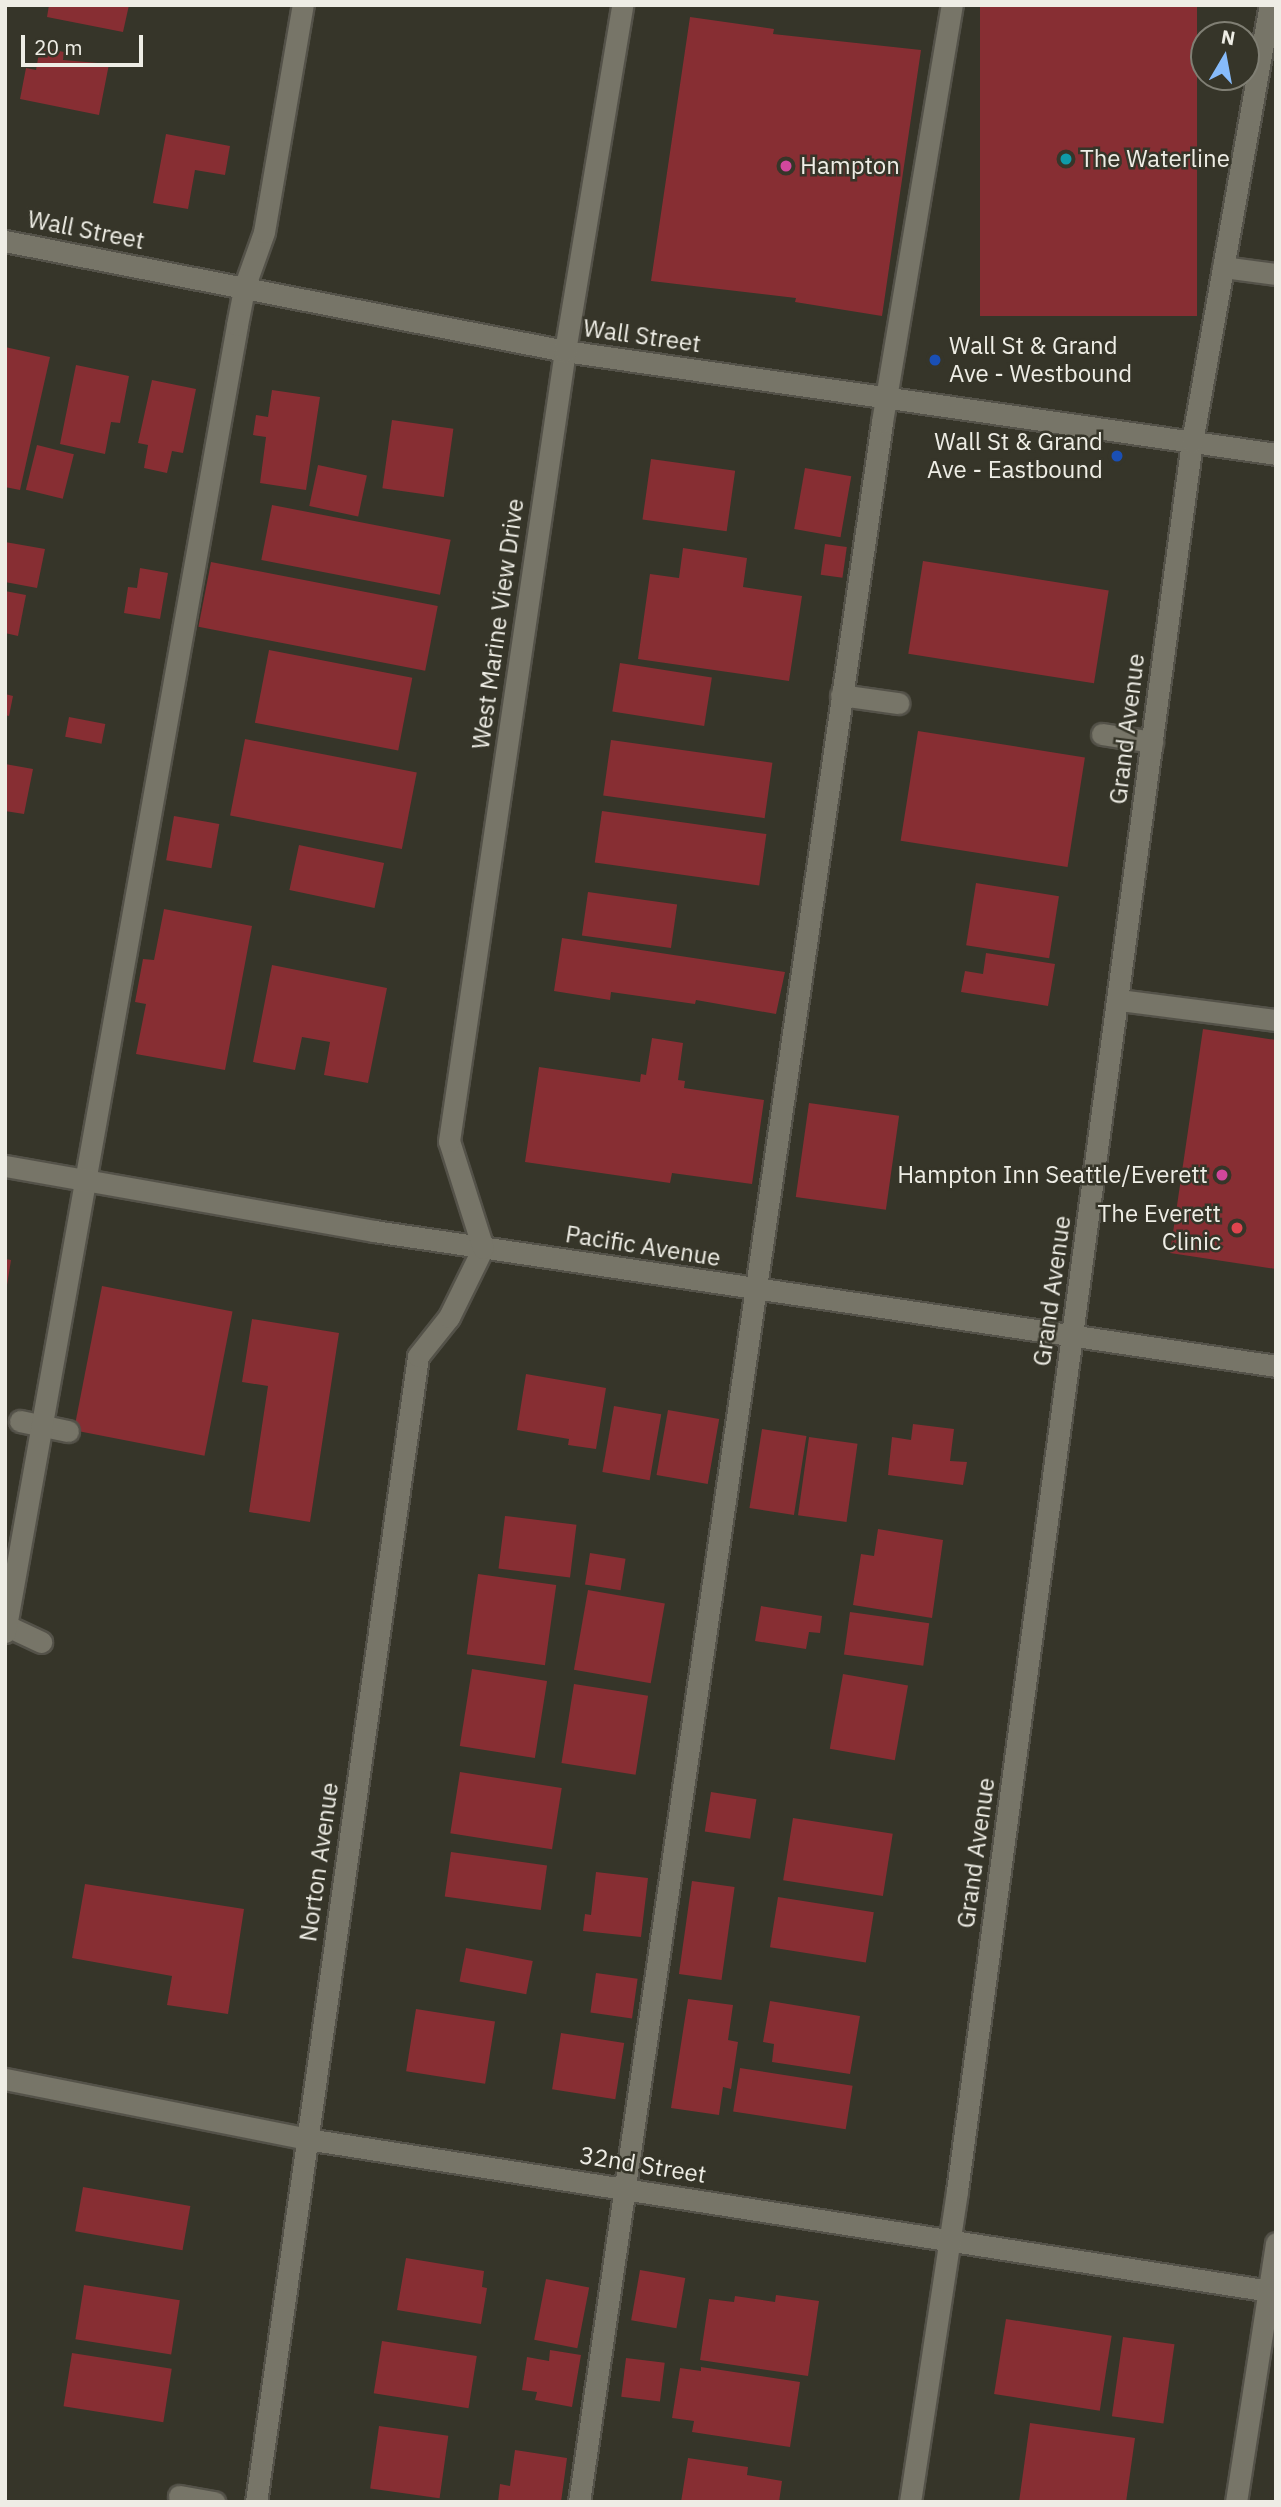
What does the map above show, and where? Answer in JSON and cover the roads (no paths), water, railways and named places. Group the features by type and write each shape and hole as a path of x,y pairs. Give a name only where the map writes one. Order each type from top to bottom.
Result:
{"street":[{"path":"41,1642 6,1627 88,1181 244,288 264,232 303,5"},
{"name":"West Marine View Drive","path":"483,1248 449,1141 565,351 622,5"},
{"path":"579,2502 621,2189 841,695 886,398 952,5"},
{"name":"Grand Avenue","path":"910,2502 950,2240 1192,442 1270,5"},
{"name":"Wall Street","path":"5,241 565,351 1276,454"},
{"path":"1223,267 1276,274"},
{"path":"841,695 898,703"},
{"path":"1102,734 1152,742"},
{"path":"1119,1000 1276,1020"},
{"name":"Pacific Avenue","path":"5,1166 483,1248 1276,1366"},
{"name":"Norton Avenue","path":"256,2502 418,1356 449,1317 483,1248"},
{"path":"20,1421 68,1431"},
{"name":"32nd Street","path":"5,2079 306,2139 1272,2291"},
{"path":"1236,2502 1272,2291 1276,2243"},
{"path":"179,2496 214,2502"}],"place":[{"name":"The Waterline","path":"1066,159"},
{"name":"Hampton","path":"786,166"},
{"name":"Wall St & Grand Ave - Westbound","path":"935,360"},
{"name":"Wall St & Grand Ave - Eastbound","path":"1117,456"},
{"name":"Hampton Inn Seattle/Everett","path":"1222,1175"},
{"name":"The Everett Clinic","path":"1237,1228"}]}
